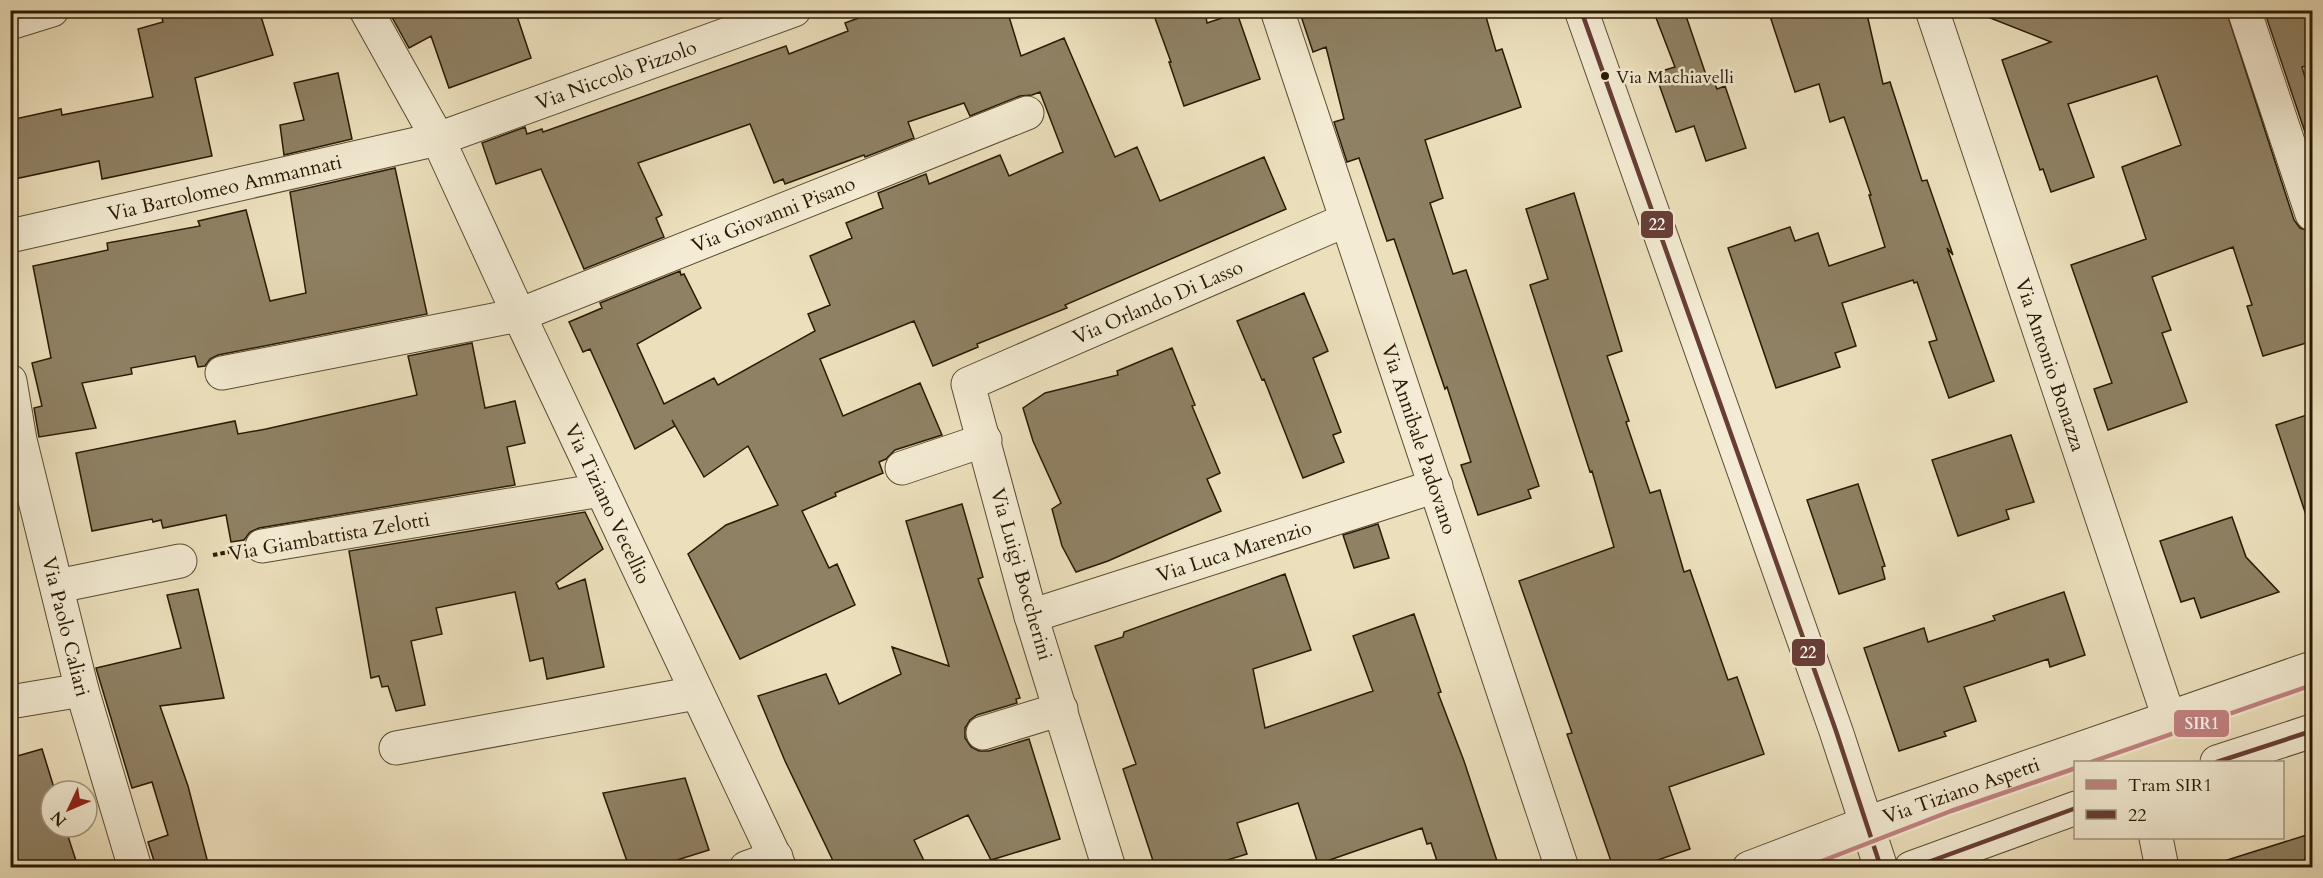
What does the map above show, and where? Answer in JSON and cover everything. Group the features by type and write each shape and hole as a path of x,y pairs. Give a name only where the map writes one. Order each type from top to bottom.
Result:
{"street":[{"path":"10,23 52,10"},
{"name":"Via Tiziano Vecellio","path":"366,10 438,139 696,693 767,864"},
{"name":"Via Niccolò Pizzolo","path":"438,139 794,10"},
{"name":"Via Annibale Padovano","path":"1277,10 1562,867"},
{"path":"1581,10 1816,675 1874,847"},
{"name":"Via Antonio Bonazza","path":"1932,10 2169,718"},
{"path":"2244,10 2313,214"},
{"name":"Via Giovanni Pisano","path":"519,315 1028,113"},
{"name":"Via Bartolomeo Ammannati","path":"10,236 438,139"},
{"name":"Via Orlando Di Lasso","path":"968,384 1346,220"},
{"path":"222,373 519,315"},
{"name":"Via Paolo Caliari","path":"10,381 15,441 58,586 82,690 135,867"},
{"name":"Via Luigi Boccherini","path":"968,384 1031,616 1109,867"},
{"path":"902,468 985,440"},
{"name":"Via Luca Marenzio","path":"1031,616 1436,486"},
{"name":"Via Giambattista Zelotti","path":"262,546 601,490"},
{"path":"58,586 180,561"},
{"name":"Via Tiziano Aspetti","path":"1749,867 1874,847 2169,718 2313,668"},
{"path":"10,702 82,690"},
{"path":"396,748 696,693"},
{"path":"983,733 1061,709"},
{"path":"2220,761 2313,731"},
{"path":"1911,867 2074,809"},
{"path":"2156,839 2162,867"}],"path":[{"name":"Via Giambattista Zelotti","path":"180,561 262,546"}],"building":[{"path":"160,10 259,10 273,55 195,78 212,156 102,179 99,161 10,180 10,120 61,109 62,115 153,97 138,29 163,22"},
{"path":"388,10 515,10 531,58 449,88 431,36 409,48"},
{"path":"880,10 1007,10 1021,56 1064,38 1115,157 1137,147 1160,201 1264,157 1286,209 1065,305 1067,308 977,344 978,347 933,366 914,321 820,359 843,416 920,383 942,435 895,450 879,462 883,473 835,493 836,496 802,511 829,568 837,564 855,605 740,659 688,554 726,525 778,505 748,446 704,477 672,420 675,426 635,449 590,349 583,352 569,322 602,308 600,303 680,271 681,275 684,274 701,308 637,344 664,404 714,378 718,385 815,331 808,314 830,305 810,256 852,238 846,223 883,208 878,193 926,174 929,184 1000,155 1009,176 1063,152 1040,92 1020,96 970,116 964,103 908,122 914,138 785,184 783,179 774,183 750,124 638,163 662,215 656,218 664,237 584,269 541,169 496,184 482,143 525,127 527,134 542,129 543,132 786,46 789,54 848,31 845,23"},
{"path":"1152,10 1205,10 1207,23 1237,13 1260,79 1184,106"},
{"path":"1299,10 1484,10 1496,51 1502,49 1521,107 1425,140 1443,198 1430,203 1453,274 1466,270 1539,486 1528,490 1531,498 1478,515 1461,465 1471,462 1447,387 1445,389 1394,239 1387,241 1359,158 1347,162 1334,122 1344,119 1326,47 1313,52"},
{"path":"1653,10 1684,10 1708,81 1713,79 1717,89 1725,86 1746,148 1706,161 1694,126 1676,132 1655,73 1675,67"},
{"path":"1768,10 1866,10 1883,84 1890,82 1922,181 1927,180 1953,255 1947,248 1994,381 1949,398 1929,342 1937,340 1917,282 1914,283 1913,280 1842,303 1856,346 1835,353 1840,367 1776,388 1728,248 1790,227 1795,241 1818,233 1829,266 1885,247 1869,195 1871,195 1844,117 1830,122 1819,84 1795,92"},
{"path":"1975,10 2226,10 2294,220 2300,228 2313,232 2313,341 2263,356 2247,306 2252,305 2233,247 2152,277 2171,330 2162,333 2187,402 2108,430 2094,389 2112,383 2071,265 2146,239 2122,167 2181,145 2157,76 2068,104 2094,177 2051,192 2043,169 2040,170 2002,60 2051,42 1975,12"},
{"path":"2264,10 2313,10 2313,64 2302,67 2313,105 2313,156"},
{"path":"338,73 352,139 284,155 280,125 304,120 294,83"},
{"path":"395,168 427,314 218,355 210,359 205,366 198,367 195,356 131,368 132,374 82,383 96,428 39,437 34,408 42,406 32,363 51,358 33,266 108,250 107,243 200,226 198,221 246,210 270,301 306,293 290,192"},
{"path":"1574,193 1622,351 1607,356 1650,493 1660,490 1684,572 1690,570 1728,680 1737,677 1764,754 1669,787 1690,849 1637,867 1613,867 1567,734 1572,733 1519,581 1614,547 1592,471 1590,472 1530,285 1548,279 1526,209"},
{"path":"1304,293 1328,351 1313,358 1341,432 1333,435 1344,462 1303,478 1264,379 1262,380 1237,321"},
{"path":"472,343 485,408 515,401 525,443 507,447 515,485 259,528 250,532 244,540 231,542 226,515 163,528 161,520 153,522 152,519 92,531 76,453 235,421 238,434 417,395 408,356"},
{"path":"1172,348 1195,405 1192,406 1220,473 1207,479 1221,511 1108,561 1076,572 1062,546 1052,509 1061,503 1033,441 1023,408 1045,393 1118,375 1117,371"},
{"path":"2313,413 2313,518 2307,518 2276,425"},
{"path":"2011,435 2034,502 2006,510 2009,519 1958,536 1932,460"},
{"path":"1858,484 1885,566 1882,567 1885,579 1839,594 1807,500"},
{"path":"962,504 983,577 978,579 1020,698 1016,699 1017,703 977,715 970,720 965,728 965,738 971,747 979,751 989,751 1029,739 1060,839 991,860 968,815 914,840 927,867 836,867 785,761 758,696 826,674 839,704 901,674 892,647 949,666 906,521"},
{"path":"585,512 603,549 556,583 559,589 585,579 604,667 547,679 543,658 530,661 515,592 436,608 442,634 411,641 425,705 396,711 388,686 382,687 379,676 371,678 349,551"},
{"path":"2232,517 2246,557 2279,592 2201,618 2194,598 2181,602 2160,541"},
{"path":"1378,524 1389,558 1354,568 1343,535"},
{"path":"1285,574 1311,650 1253,669 1265,728 1373,691 1353,636 1414,614 1441,692 1438,693 1464,761 1499,867 1439,867 1431,843 1427,844 1422,828 1318,864 1298,803 1237,823 1247,854 1205,867 1155,867 1123,769 1136,764 1095,646 1123,637 1124,632"},
{"path":"198,589 224,698 160,706 188,786 209,867 156,867 148,842 168,835 152,782 132,788 96,668 181,648 167,595"},
{"path":"2064,592 2085,655 2050,667 2048,659 1964,687 1976,721 1944,732 1946,736 1899,751 1864,648 1924,628 1928,642 1995,620 1993,616"},
{"path":"42,749 51,779 39,779 39,839 69,839 78,867 17,867 10,845 10,758"},
{"path":"685,778 709,850 655,867 629,867 603,793"},
{"path":"2313,833 2313,867 2225,867 2224,861"}],"tram line":[{"name":"SIR1","path":"2094,761 2312,685"},
{"name":"SIR1","path":"1804,868 1951,811 2074,769"}],"transit line":[{"name":"22","path":"1581,10 1836,731 1881,868"},
{"name":"22","path":"2220,761 2312,731"},
{"name":"22","path":"1912,868 2074,809"}],"place":[{"name":"Via Machiavelli","path":"1605,76"}]}
